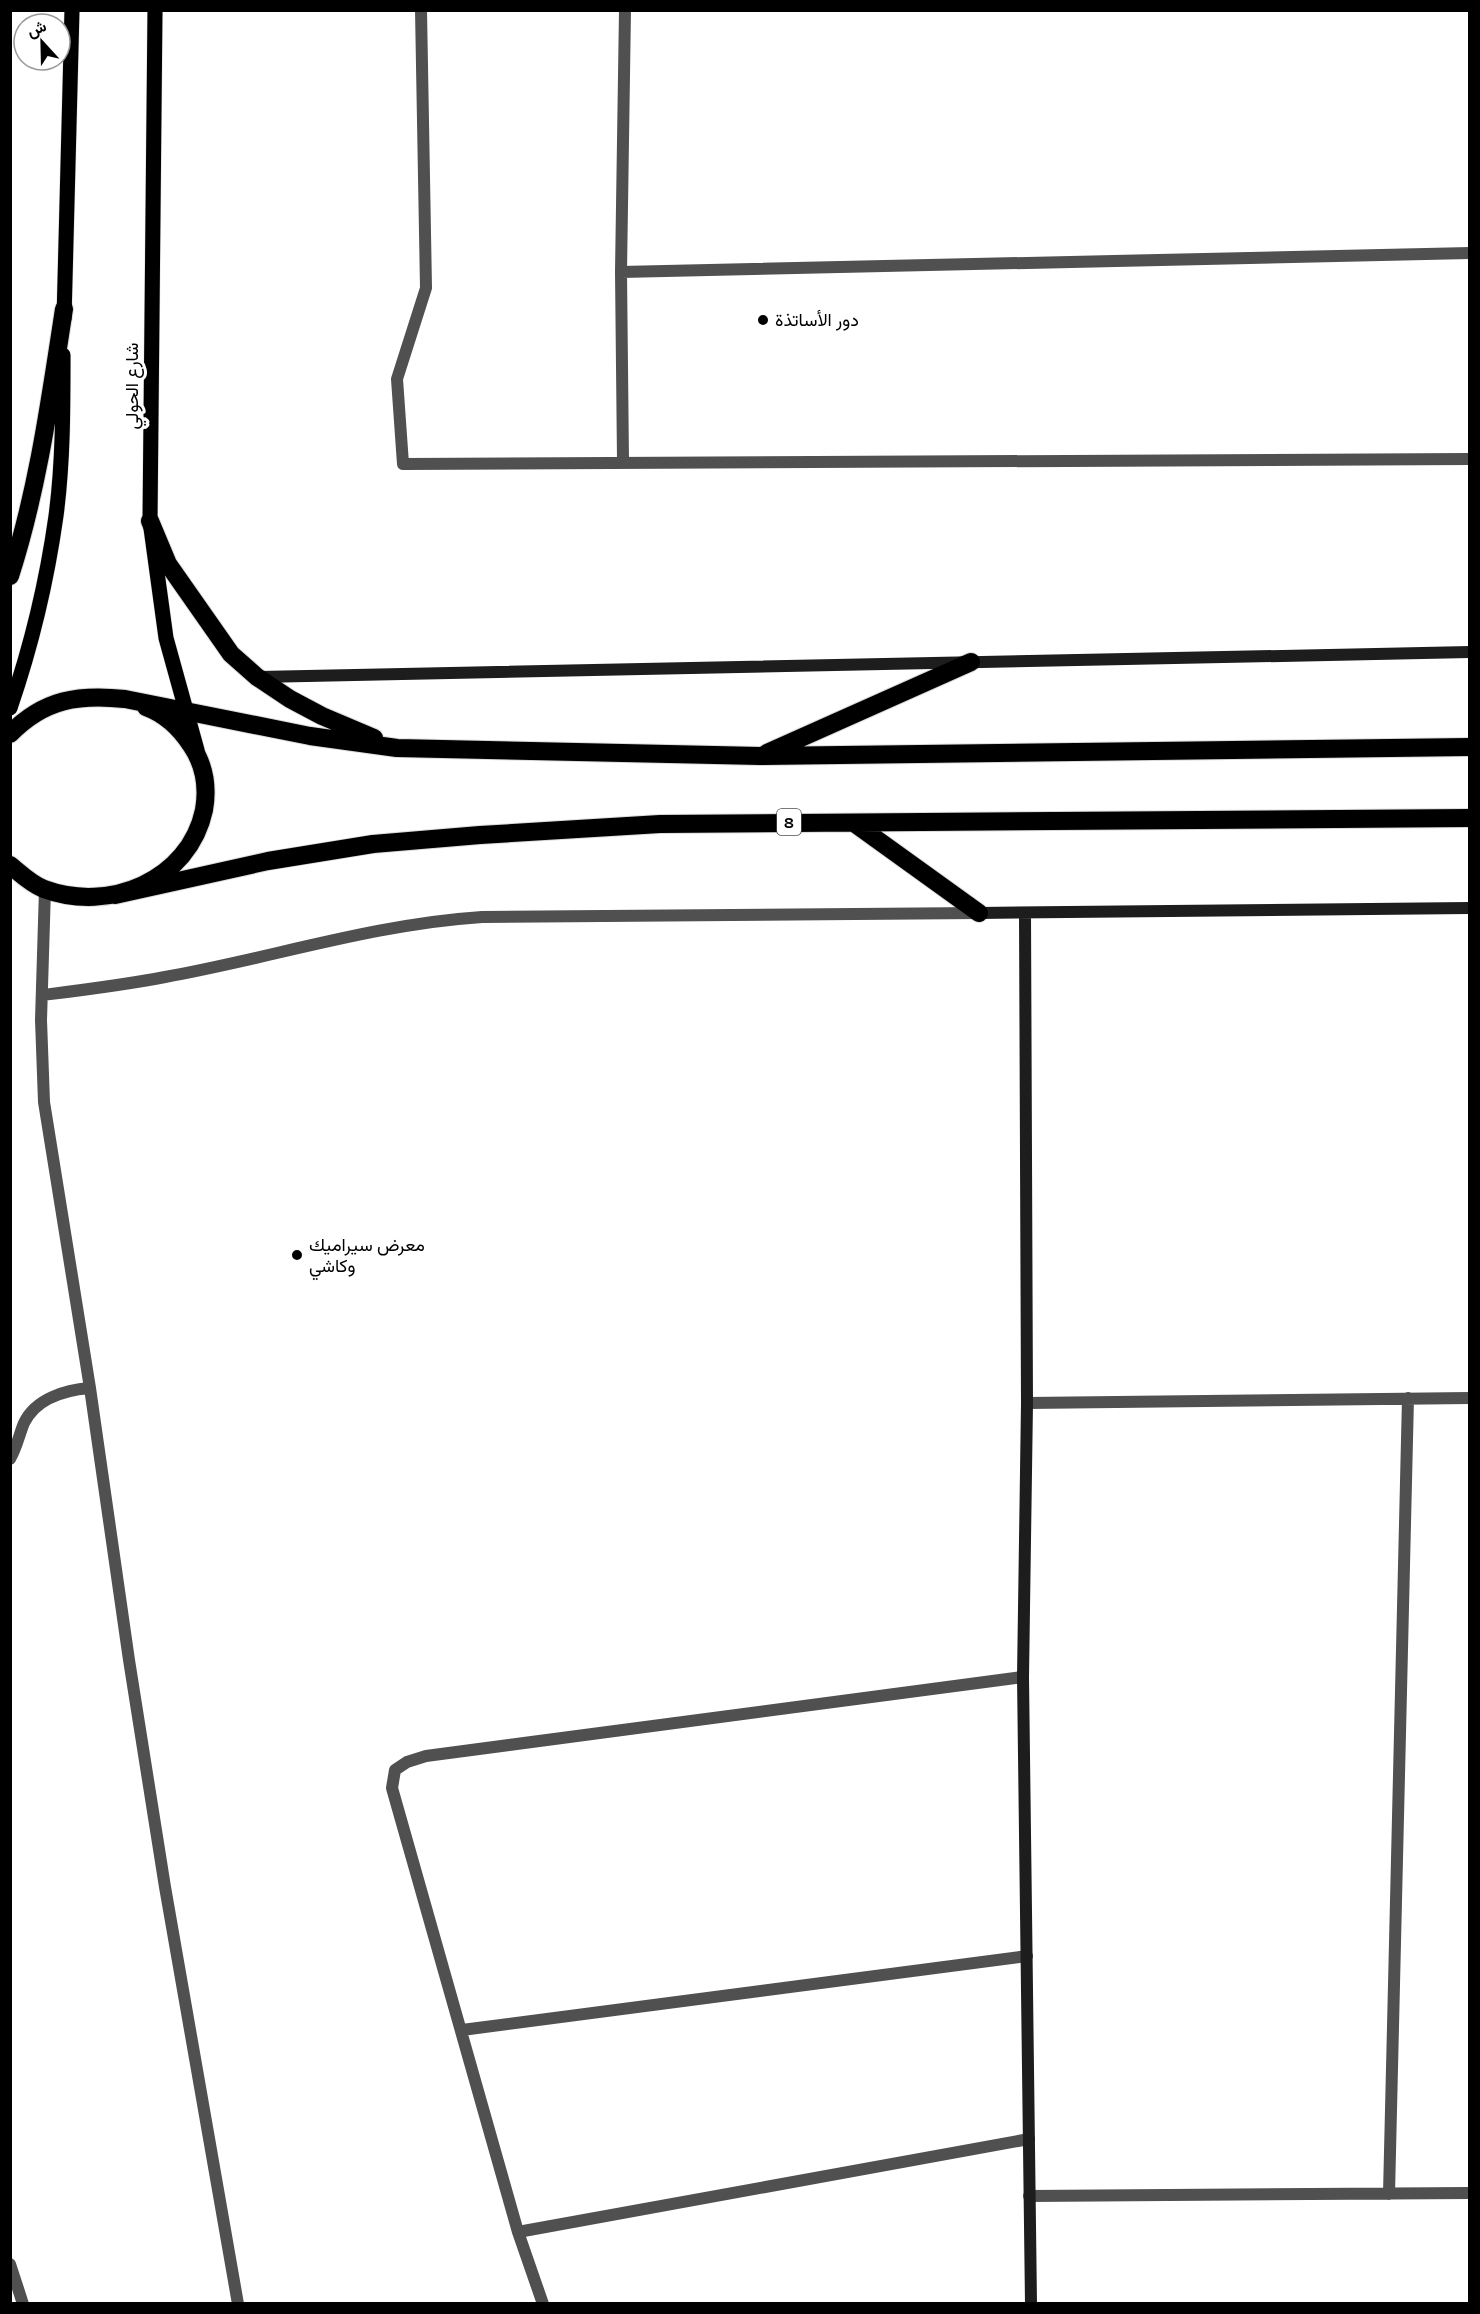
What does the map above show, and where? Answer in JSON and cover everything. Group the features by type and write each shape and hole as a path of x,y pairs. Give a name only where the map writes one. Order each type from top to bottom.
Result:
{"highway":[{"path":"10,576 24,531 41,457 64,309"},
{"path":"150,521 168,564 231,654 257,677 322,716 398,748"},
{"path":"760,756 971,662"},
{"path":"10,715 65,700 94,696 125,699 310,736 398,748 760,756 1470,747"},
{"path":"10,878 85,897 115,895 143,886 168,871 188,851 200,826 206,799 204,775 199,756 180,729 153,710 125,699"},
{"path":"10,734 37,712 65,700"},
{"name":"8","path":"115,895 268,861 374,844 660,824 760,821 854,823 1470,818"},
{"path":"854,823 979,913"},
{"path":"10,865 38,886"}],"main road":[{"path":"10,708 26,662 56,516 61,455 72,10"},
{"name":"شارع الحولي","path":"155,10 150,521 166,638 199,756"},
{"path":"257,677 1470,652"},
{"path":"979,913 1470,908"},
{"path":"1025,913 1027,1403 1023,1677 1031,2304"}],"street":[{"path":"421,10 426,288 397,379 403,464 623,461 1470,459"},
{"path":"623,461 621,272 625,10"},
{"path":"621,272 1470,253"},
{"path":"38,886 43,995 41,1020 44,1102 90,1388 129,1660 165,1887 238,2304"},
{"path":"43,995 166,977 351,936 446,919 979,913"},
{"path":"10,1459 18,1445 25,1421 37,1407 53,1396 71,1390 90,1388"},
{"path":"1389,2194 1408,1398"},
{"path":"1027,1403 1470,1398"},
{"path":"543,2304 518,2232 392,1788 395,1770 407,1762 438,1754 1023,1677"},
{"path":"462,2030 1027,1956"},
{"path":"518,2232 1029,2139"},
{"path":"1029,2196 1470,2193"},
{"path":"10,2264 23,2304"}],"place":[{"name":"دور الأساتذة","path":"763,320"},
{"name":"معرض سيراميك وكاشي","path":"297,1255"}]}
